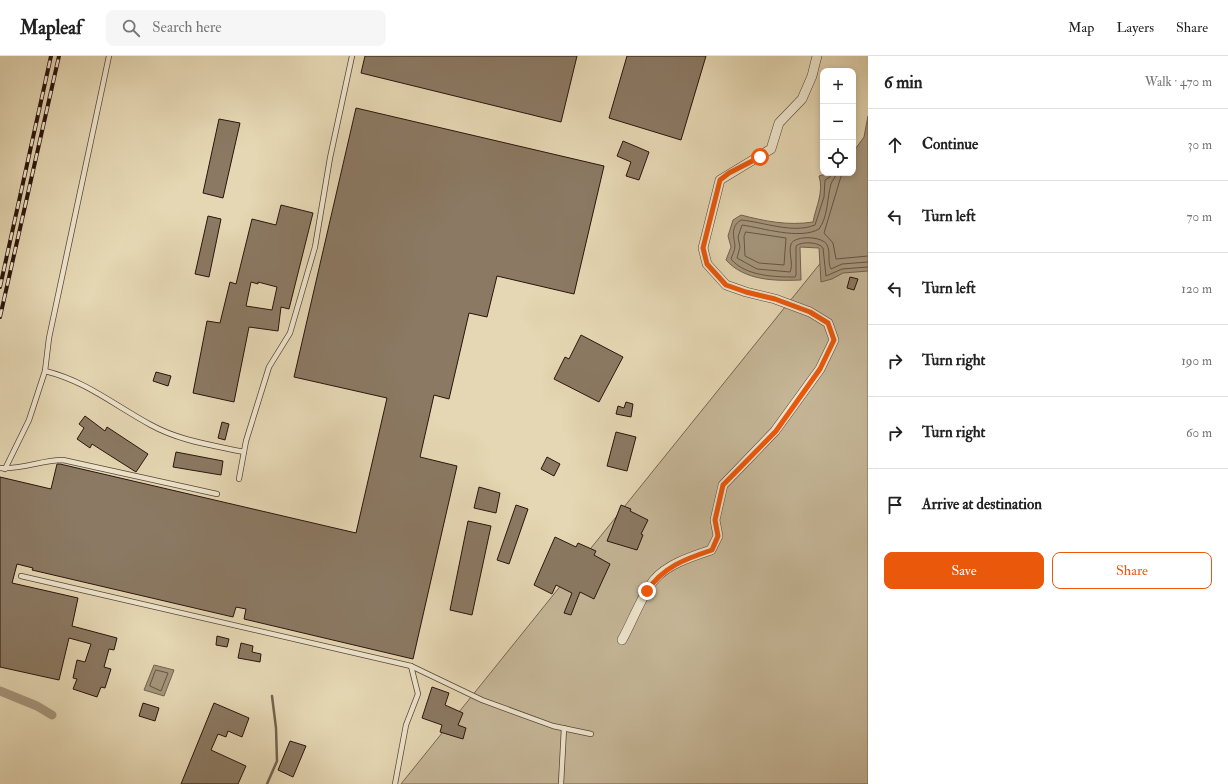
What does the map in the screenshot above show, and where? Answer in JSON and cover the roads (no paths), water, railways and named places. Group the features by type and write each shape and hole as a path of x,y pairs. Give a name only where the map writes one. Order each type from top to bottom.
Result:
{"street":[{"path":"622,640 655,578 668,568 692,556 712,550 718,536 715,520 723,485 776,431 820,369 834,340 828,323 810,312 775,299 746,292 726,285 707,264 703,248 720,180 771,149 779,123 802,98 812,76 817,56"}],"lane":[{"path":"109,56 49,338 45,371 29,420 3,469 20,469 56,460 63,460 217,494"},
{"path":"239,479 244,452 269,367 290,332 314,247 330,158 352,56"},
{"path":"45,371 60,375 93,389 151,425 170,434 196,443 244,452"},
{"path":"21,576 412,666 482,700 564,728 592,734"},
{"path":"395,784 406,725 418,694 412,666"},
{"path":"561,784 564,728"}],"water":[{"path":"868,116 868,271 843,273 832,279 821,282 819,248 800,247 801,280 771,280 751,276 734,267 726,260 731,247 728,236 733,220 741,215 776,222 813,222 821,188 819,176 856,176 856,148 864,137"},
{"path":"154,665 174,670 164,696 144,690"}],"waterway":[{"path":"0,691 37,706 52,715"},
{"path":"267,784 277,761 276,728 272,696"}],"railway":[{"path":"0,287 51,56"},
{"path":"0,317 59,56"}]}
